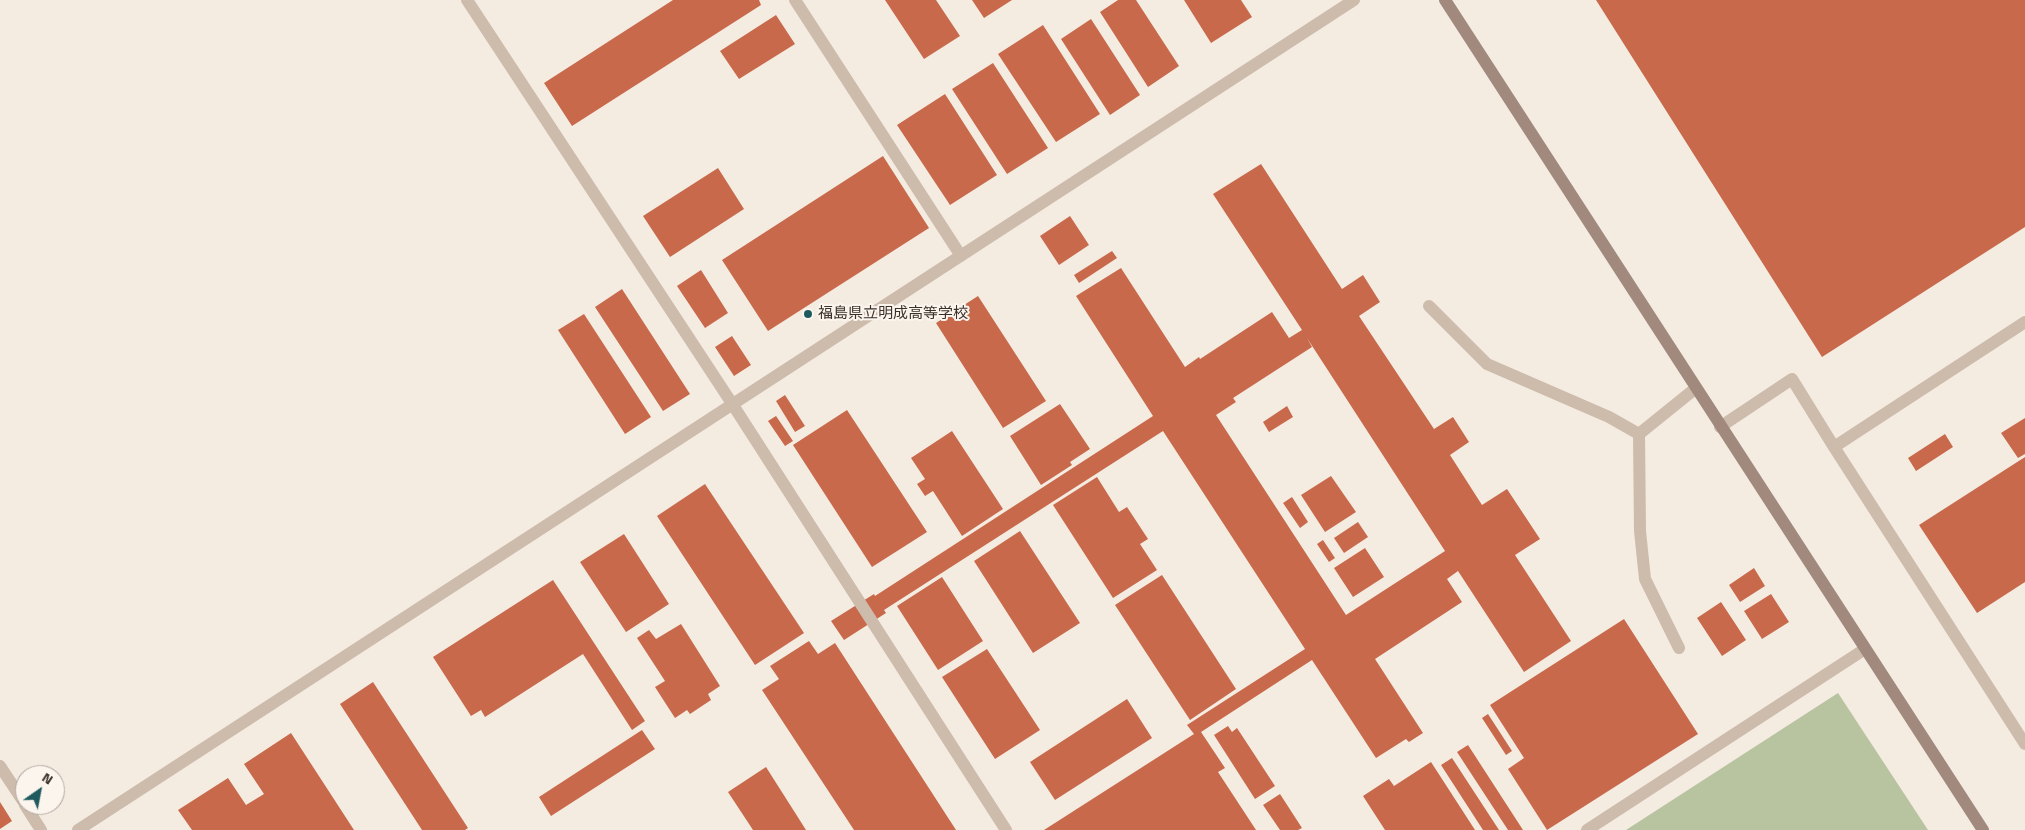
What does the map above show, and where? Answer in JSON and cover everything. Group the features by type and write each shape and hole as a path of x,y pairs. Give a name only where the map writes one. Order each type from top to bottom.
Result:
{"street":[{"path":"467,0 733,405 1006,830"},
{"path":"795,0 961,256"},
{"path":"78,830 1354,0"},
{"path":"1445,0 1983,830"},
{"path":"1428,306 1487,364 1609,417 1638,434"},
{"path":"1834,447 2025,322"},
{"path":"1720,427 1792,379 2025,744"},
{"path":"1638,434 1696,388"},
{"path":"1638,434 1640,531 1644,579 1679,648"},
{"path":"1587,830 1866,649"},
{"path":"0,766 15,789"},
{"path":"32,815 42,830"}],"green space":[{"path":"1838,693 1928,830 1626,830"}],"building":[{"path":"673,0 759,0 761,5 572,126 544,83"},
{"path":"885,0 936,0 960,36 924,59"},
{"path":"972,0 1012,0 984,18"},
{"path":"1118,0 1136,0 1179,66 1148,87 1100,12"},
{"path":"1184,0 1241,0 1252,17 1211,43"},
{"path":"1596,0 2025,0 2025,227 1822,357"},
{"path":"776,15 795,44 739,79 720,51"},
{"path":"1091,19 1140,95 1110,115 1061,39"},
{"path":"1043,25 1100,114 1056,142 998,54"},
{"path":"993,63 1048,148 1007,174 952,89"},
{"path":"945,94 997,175 950,205 897,125"},
{"path":"883,156 929,228 768,331 722,260"},
{"path":"1261,164 1342,289 1363,275 1380,302 1359,316 1434,429 1453,417 1469,442 1450,455 1482,505 1507,489 1540,539 1515,555 1571,641 1524,672 1458,571 1447,579 1462,602 1375,659 1423,733 1409,742 1406,739 1376,758 1312,660 1201,732 1225,768 1218,772 1256,830 1044,830 1194,734 1187,725 1305,649 1163,431 884,610 886,613 844,640 831,621 874,594 875,596 1153,416 1076,296 1121,268 1185,367 1272,312 1289,338 1302,330 1213,194","holes":["1307,338 1445,551 1346,615 1216,415 1236,402 1233,398 1312,347"]},
{"path":"718,168 744,209 670,257 643,216"},
{"path":"1070,216 1089,245 1059,265 1040,236"},
{"path":"1112,251 1117,258 1079,283 1074,275"},
{"path":"701,270 728,313 705,328 677,286"},
{"path":"622,289 690,394 663,411 595,307"},
{"path":"978,296 1046,401 1003,428 936,323"},
{"path":"584,314 651,417 625,434 558,330"},
{"path":"732,336 751,365 734,376 715,347"},
{"path":"785,395 805,426 795,432 776,401"},
{"path":"1060,404 1090,449 1070,462 1072,465 1041,485 1010,436"},
{"path":"1287,406 1293,417 1269,432 1263,422"},
{"path":"847,410 927,532 872,567 793,445"},
{"path":"776,416 793,441 785,446 768,421"},
{"path":"2025,418 2025,454 2018,458 2001,433"},
{"path":"952,431 1003,509 962,536 933,491 925,496 917,484 925,479 911,458"},
{"path":"1945,434 1953,447 1916,471 1908,458"},
{"path":"2025,457 2025,582 1977,613 1919,525"},
{"path":"1331,476 1356,512 1325,532 1301,495"},
{"path":"1097,477 1119,512 1127,507 1148,539 1140,544 1157,570 1113,598 1053,505"},
{"path":"705,484 804,633 755,665 657,516"},
{"path":"1292,497 1308,522 1300,528 1283,503"},
{"path":"1358,522 1368,537 1344,553 1334,538"},
{"path":"1020,531 1080,623 1033,653 974,561"},
{"path":"624,534 669,604 626,632 580,562"},
{"path":"1323,540 1335,558 1329,562 1317,544"},
{"path":"1365,548 1384,577 1353,597 1334,568"},
{"path":"1754,568 1765,586 1740,602 1729,585"},
{"path":"1162,575 1236,689 1190,720 1115,605"},
{"path":"942,577 983,641 938,670 897,606"},
{"path":"553,580 645,721 632,730 583,654 485,717 481,710 471,716 433,657"},
{"path":"1771,594 1789,622 1762,639 1744,611"},
{"path":"1721,602 1746,640 1722,656 1697,618"},
{"path":"1624,619 1698,734 1547,830 1508,769 1524,758 1490,705"},
{"path":"681,624 720,686 708,694 711,700 690,714 687,710 675,718 655,687 665,681 637,638 649,630 656,639"},
{"path":"809,641 818,654 835,643 956,830 854,830 762,690 779,679 770,666"},
{"path":"987,649 1040,730 995,759 942,677"},
{"path":"373,682 468,828 465,830 422,830 340,704"},
{"path":"1127,699 1152,738 1055,800 1030,762"},
{"path":"1488,714 1512,751 1506,755 1482,718"},
{"path":"1228,726 1232,732 1237,728 1275,786 1255,799 1214,735"},
{"path":"642,730 655,749 551,816 539,797"},
{"path":"291,733 354,830 192,830 178,810 228,778 246,805 264,794 244,764"},
{"path":"1468,745 1523,830 1508,830 1457,752"},
{"path":"1452,758 1499,830 1483,830 1441,765"},
{"path":"1431,762 1475,830 1385,830 1363,796 1389,779 1394,786"},
{"path":"766,767 806,830 753,830 728,792"},
{"path":"1280,794 1302,828 1298,830 1280,830 1263,805"},
{"path":"0,802 12,821 0,829"}],"place":[{"name":"福島県立明成高等学校","path":"808,314"}]}
